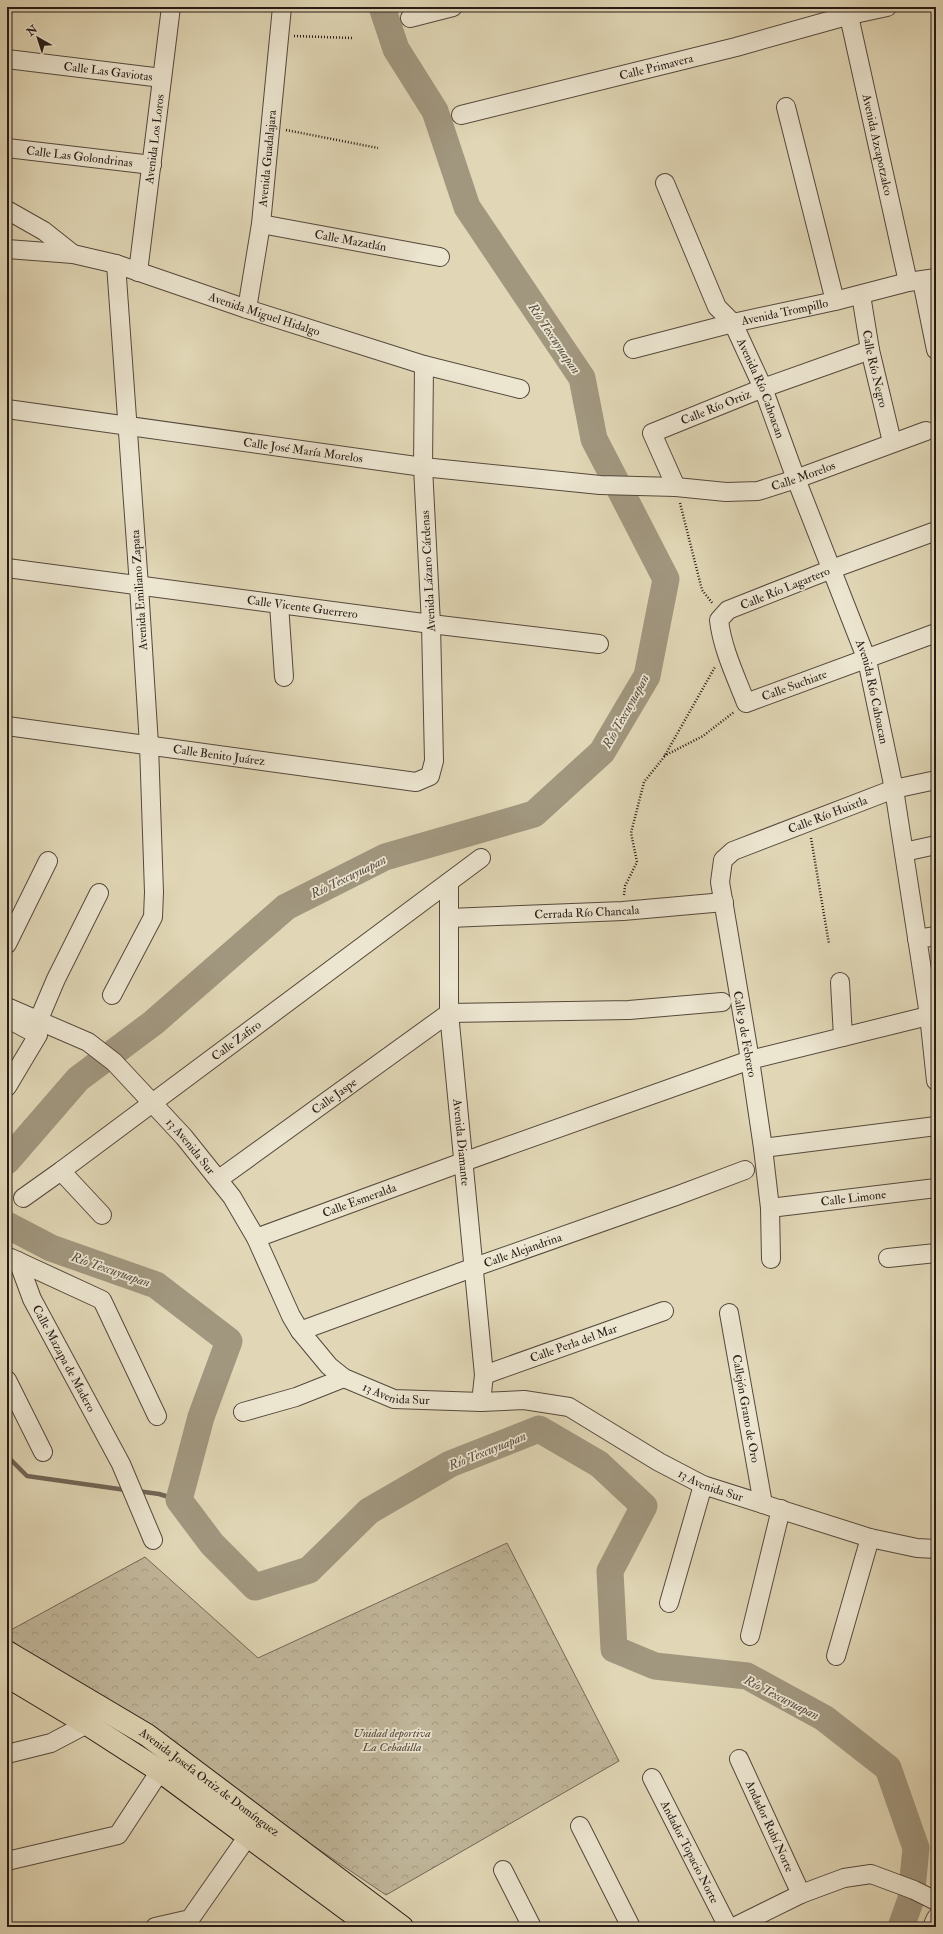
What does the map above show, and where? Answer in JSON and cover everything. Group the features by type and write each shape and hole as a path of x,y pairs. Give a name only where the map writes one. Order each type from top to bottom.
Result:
{"main road":[{"name":"Avenida Josefa Ortiz de Domínguez","path":"7,1652 147,1735 402,1927"},
{"name":"Avenida Josefa Ortiz de Domínguez","path":"7,1676 87,1724 160,1771 371,1927"}],"street":[{"name":"Avenida Los Loros","path":"138,272 171,7"},
{"name":"Avenida Guadalajara","path":"247,309 261,224 282,7"},
{"path":"410,18 452,7"},
{"name":"Calle Primavera","path":"461,115 736,47 849,11 887,7"},
{"name":"Avenida Azcapotzalco","path":"849,11 922,280 936,350"},
{"name":"Calle Las Gaviotas","path":"7,59 162,78"},
{"path":"786,107 835,301"},
{"name":"Calle Las Golondrinas","path":"7,148 152,165"},
{"path":"665,183 717,307 733,323"},
{"path":"7,210 44,231 73,254"},
{"name":"Calle Mazatlán","path":"261,224 440,256"},
{"name":"Avenida Miguel Hidalgo","path":"7,249 73,254 116,264 247,309 424,365 520,389"},
{"name":"Avenida Emiliano Zapata","path":"112,995 154,917 149,745 116,264"},
{"name":"Avenida Trompillo","path":"633,349 733,323 922,280"},
{"name":"Calle Río Negro","path":"861,295 870,350 892,442"},
{"name":"Avenida Río Cahoacan","path":"733,323 763,388 796,479 867,660 894,788 917,940 932,1015 936,1081"},
{"name":"Calle Río Ortiz","path":"676,487 652,433 763,388 870,350"},
{"name":"Avenida Lázaro Cárdenas","path":"424,365 423,467 431,624 434,761 430,776"},
{"name":"Calle José María Morelos","path":"7,409 423,467 600,485"},
{"name":"Calle Morelos","path":"600,485 676,487 726,492 758,491 796,479 892,442 926,431"},
{"name":"Calle Río Lagartero","path":"719,620 728,610 832,569 936,531"},
{"name":"Calle Vicente Guerrero","path":"7,568 431,624 599,644"},
{"path":"279,604 284,676"},
{"path":"719,620 726,648 746,703"},
{"name":"Calle Suchiate","path":"746,703 867,660 936,633"},
{"name":"Calle Benito Juárez","path":"7,726 416,782 430,776"},
{"name":"Calle Río Huixtla","path":"723,860 733,851 894,788 936,780"},
{"path":"904,852 936,845"},
{"name":"Calle Zafiro","path":"23,1198 62,1171 152,1102 481,858"},
{"name":"Calle 9 de Febrero","path":"723,860 720,882 750,1060 763,1148 770,1208 771,1259"},
{"path":"7,944 48,861"},
{"name":"Avenida Diamante","path":"449,882 449,1013 472,1268 484,1376 481,1402"},
{"path":"7,1088 38,1027 56,979 99,893"},
{"name":"Cerrada Río Chancala","path":"449,918 623,911 724,902"},
{"path":"917,940 936,936"},
{"path":"840,982 844,1037"},
{"path":"449,1013 629,1010 722,1002"},
{"name":"13 Avenida Sur","path":"7,1007 38,1027 88,1042 114,1062 152,1102 219,1179 232,1197 256,1238 291,1316 300,1331 329,1366 344,1378 394,1398 481,1402 524,1400 569,1407 659,1462 703,1485 870,1538 917,1548 936,1549"},
{"name":"Calle Jaspe","path":"219,1179 449,1013"},
{"name":"Calle Esmeralda","path":"256,1238 463,1162 750,1060 932,1015"},
{"path":"7,1018 38,1027"},
{"path":"763,1148 936,1126"},
{"name":"Calle Alejandrina","path":"300,1331 745,1170"},
{"path":"62,1171 102,1215"},
{"name":"Calle Limone","path":"770,1208 936,1188"},
{"path":"888,1258 936,1253"},
{"path":"12,1259 102,1300 157,1416"},
{"name":"Calle Mazapa de Madero","path":"12,1259 32,1300 121,1464 137,1500 152,1540"},
{"name":"Calle Perla del Mar","path":"484,1376 664,1311"},
{"name":"Callejón Grano de Oro","path":"729,1313 763,1504"},
{"path":"243,1412 296,1397 344,1378"},
{"path":"7,1380 43,1452"},
{"path":"669,1603 703,1485"},
{"path":"750,1636 781,1509"},
{"path":"836,1656 870,1538"},
{"path":"7,1754 50,1743 87,1724"},
{"name":"Andador Rubí Norte","path":"739,1759 801,1894"},
{"path":"7,1861 118,1835 160,1771"},
{"name":"Andador Topacio Norte","path":"652,1778 728,1927"},
{"path":"580,1826 631,1927"},
{"path":"155,1927 190,1919 248,1836"},
{"path":"503,1870 532,1927"},
{"path":"734,1927 801,1894 844,1878 872,1874 914,1890 936,1901"},
{"path":"932,1927 936,1918"}],"path":[{"path":"280,36 352,38"},
{"path":"270,127 378,148"},
{"path":"676,487 702,590 716,608 719,620"},
{"path":"623,911 625,886 637,862 631,833 636,808 644,782 664,757 726,648"},
{"path":"664,757 703,736 746,703"},
{"path":"808,822 829,944"}],"green space":[{"name":"Unidad deportiva La Cebadilla","path":"507,1543 619,1761 386,1895 7,1638 7,1632 145,1557 258,1658"}],"waterway":[{"name":"Río Texcuyuapan","path":"7,1161 78,1079 153,1023 286,907 385,857 534,814 602,752 647,676 666,579 594,439 582,378 467,207 435,111 396,49 382,7"},
{"name":"Río Texcuyuapan","path":"7,1225 51,1248 156,1285 229,1341 201,1417 179,1500 212,1544 255,1587 309,1570 369,1511 450,1464 539,1429 599,1464 644,1506 610,1571 614,1649 655,1666 747,1676 824,1718 888,1768 916,1848 911,1899 901,1927"},
{"path":"7,1456 27,1476 126,1490"},
{"path":"137,1491 159,1494 179,1500"}]}
